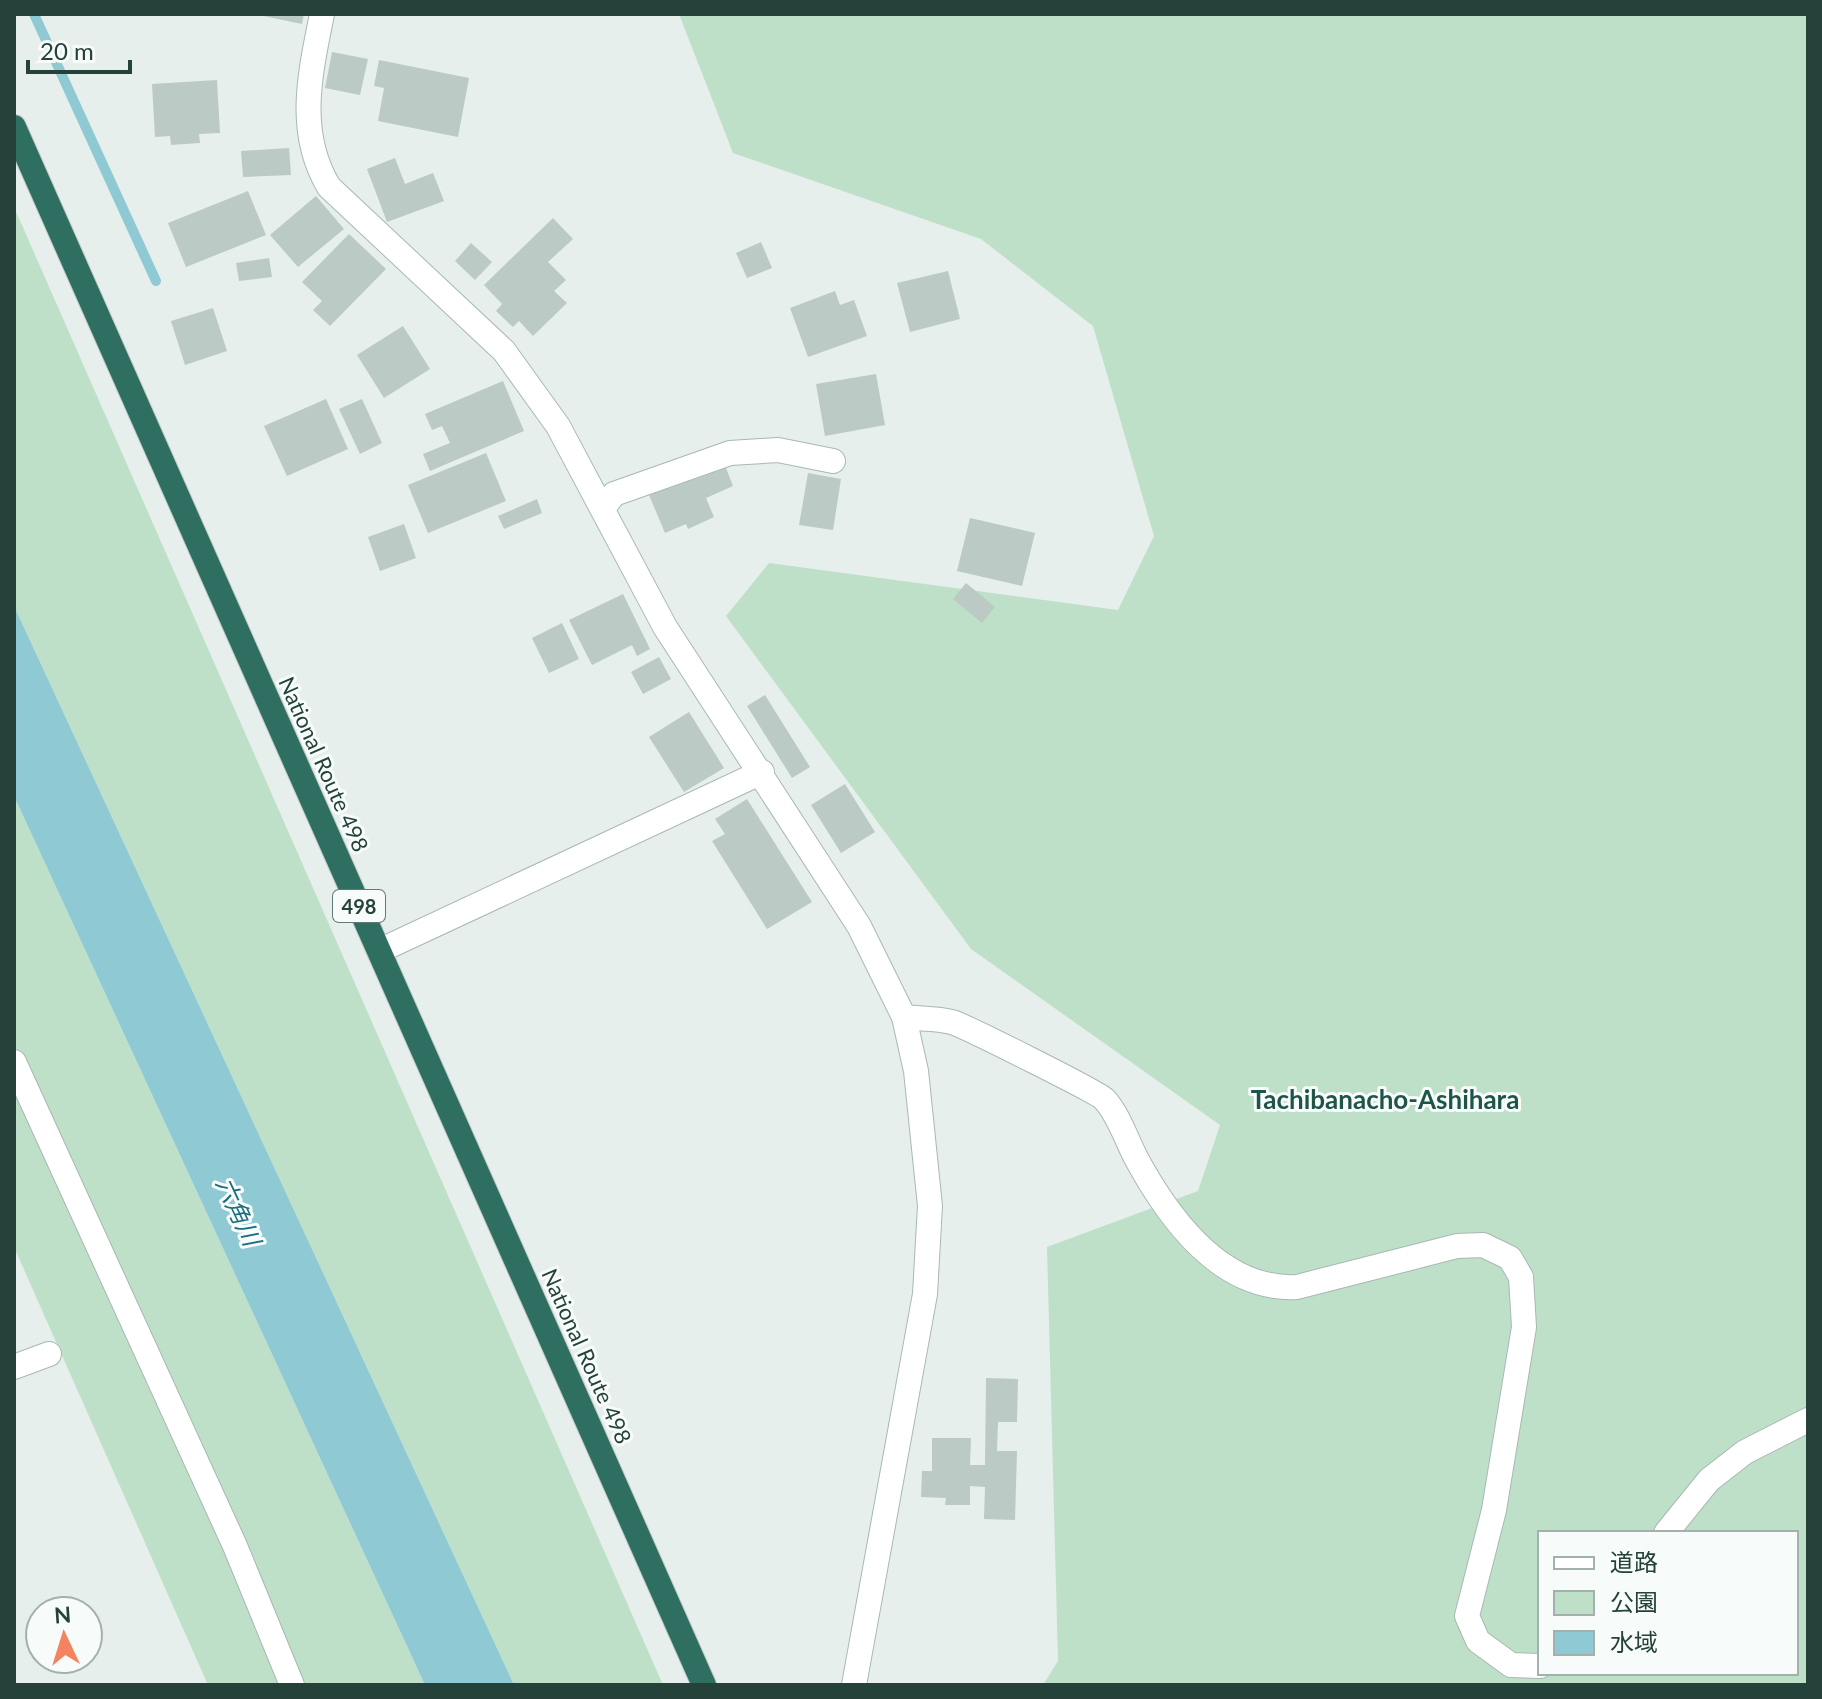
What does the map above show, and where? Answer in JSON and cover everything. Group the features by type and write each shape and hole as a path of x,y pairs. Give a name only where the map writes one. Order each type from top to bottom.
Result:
{"highway":[{"name":"National Route 498","path":"14,127 704,1685"}],"street":[{"path":"322,14 306,117 317,167 329,187 504,351 558,426 604,507 665,627 762,772 859,926 904,1017 916,1071 930,1206 925,1294 854,1685"},
{"path":"604,507 614,494 730,453 778,450 833,461"},
{"path":"379,951 762,772"},
{"path":"904,1017 953,1022 1104,1099 1147,1180 1171,1215 1212,1257 1239,1278 1271,1289 1297,1287 1457,1246 1483,1245 1510,1258 1521,1277 1524,1327 1494,1510 1467,1616 1478,1641 1511,1665 1538,1666"},
{"path":"14,1062 235,1546 292,1685"},
{"path":"14,1367 49,1354"},
{"path":"1668,1531 1709,1480 1745,1452 1808,1420"}],"green space":[{"path":"679,14 1808,14 1808,1685 1043,1685 1058,1661 1047,1247 1198,1191 1220,1125 971,949 726,616 769,563 1118,610 1154,536 1093,326 981,239 733,153"},
{"path":"14,207 663,1685 514,1685 14,606"},
{"path":"14,796 425,1685 208,1685 14,1247"}],"water":[{"name":"六角川","path":"14,606 514,1685 425,1685 14,796"}],"building":[{"path":"254,14 304,14 302,24"},
{"path":"332,52 368,59 360,95 325,88"},
{"path":"379,60 469,78 458,137 378,121 384,88 374,86"},
{"path":"217,80 220,133 199,134 200,143 171,145 170,136 155,137 152,84"},
{"path":"289,148 291,175 243,177 241,151"},
{"path":"395,158 405,184 433,173 444,201 387,222 367,169"},
{"path":"248,191 266,235 186,267 168,223"},
{"path":"316,196 344,229 298,267 270,235"},
{"path":"553,218 573,239 548,262 566,280 554,291 567,303 533,336 519,321 513,327 496,311 502,304 484,285"},
{"path":"349,234 386,269 330,326 313,310 322,301 302,282"},
{"path":"761,242 772,268 747,278 736,253"},
{"path":"471,243 492,262 475,280 455,261"},
{"path":"269,258 272,277 239,281 236,263"},
{"path":"948,271 960,319 910,332 897,283"},
{"path":"835,291 840,305 854,300 867,336 808,357 790,308"},
{"path":"213,308 227,351 185,365 171,321"},
{"path":"403,326 430,369 384,398 357,355"},
{"path":"876,374 885,425 825,436 816,384"},
{"path":"503,381 524,431 430,471 423,454 450,443 442,426 432,430 425,414"},
{"path":"326,399 348,449 287,476 264,426"},
{"path":"362,399 382,443 360,454 339,409"},
{"path":"486,453 506,501 428,533 408,485"},
{"path":"726,468 733,486 706,498 714,517 688,529 686,524 665,533 649,495"},
{"path":"808,473 841,479 833,530 799,525"},
{"path":"537,499 542,513 504,529 498,516"},
{"path":"970,518 1035,533 1022,586 957,571"},
{"path":"404,524 416,558 380,571 368,537"},
{"path":"966,583 995,607 982,623 953,599"},
{"path":"623,594 650,649 637,656 632,645 592,665 569,620"},
{"path":"562,623 579,659 549,673 532,638"},
{"path":"659,657 671,679 643,694 631,672"},
{"path":"765,695 810,767 792,778 747,706"},
{"path":"689,712 724,768 684,792 649,737"},
{"path":"845,784 875,832 841,853 811,805"},
{"path":"747,799 812,902 767,929 712,841 725,834 715,819"},
{"path":"986,1378 1018,1379 1017,1422 998,1422 997,1451 1017,1451 1015,1520 984,1519 985,1487 970,1486 970,1505 945,1505 946,1498 921,1497 922,1471 932,1471 932,1438 971,1438 970,1465 985,1465"}],"waterway":[{"path":"34,14 156,281"}],"district":[{"name":"Tachibanacho-Ashihara","path":"1385,1099"}]}
